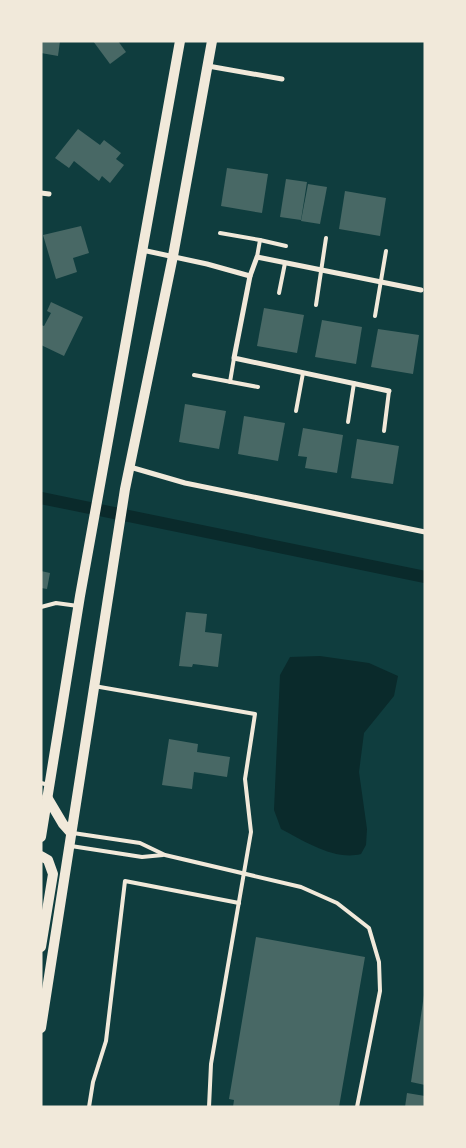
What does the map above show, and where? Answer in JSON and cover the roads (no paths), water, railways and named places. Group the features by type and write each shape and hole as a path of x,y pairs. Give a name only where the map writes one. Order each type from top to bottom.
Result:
{"main road":[{"path":"71,833 63,824 48,797 45,784 180,41"},
{"path":"42,1025 125,489 173,256 212,41"},
{"path":"41,837 48,797"},
{"path":"41,856 48,860 53,874 41,947"},
{"path":"41,998 42,1025"}],"street":[{"path":"208,66 282,79"},
{"path":"41,193 49,194"},
{"path":"142,250 250,276"},
{"path":"390,391 234,358 250,276 256,257 421,290"},
{"path":"129,467 185,482 425,532"}],"lane":[{"path":"220,233 286,246"},
{"path":"316,305 326,238"},
{"path":"256,257 260,240"},
{"path":"375,316 386,251"},
{"path":"279,293 285,263"},
{"path":"230,382 234,358"},
{"path":"296,411 303,373"},
{"path":"194,375 258,387"},
{"path":"348,422 354,384"},
{"path":"384,431 390,391"},
{"path":"41,607 56,603 79,601"},
{"path":"94,686 255,714 245,779 251,832 212,1064 209,1107"},
{"path":"71,833 140,843 165,855 244,872 301,887 337,903 369,928 379,962 380,991 357,1107"},
{"path":"69,846 142,857 165,855"},
{"path":"89,1107 93,1082 106,1041 125,881 239,903"}],"water":[{"path":"320,656 369,663 398,676 394,696 364,733 359,772 367,829 366,845 361,854 341,855 310,844 281,829 274,810 280,675 290,657"}],"waterway":[{"path":"41,498 425,577"}]}
